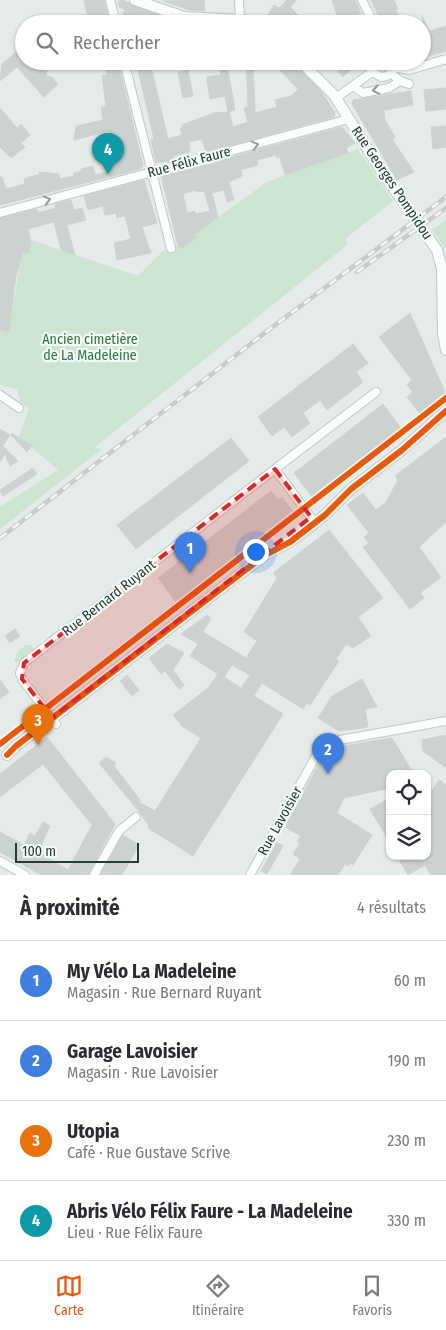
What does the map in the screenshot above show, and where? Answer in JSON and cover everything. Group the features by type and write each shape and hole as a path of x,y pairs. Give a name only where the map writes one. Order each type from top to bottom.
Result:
{"street":[{"path":"110,0 114,15"},
{"path":"135,0 178,15"},
{"path":"239,0 240,15"},
{"path":"362,0 370,15"},
{"path":"431,63 446,59"},
{"path":"126,70 171,248"},
{"name":"Rue Georges Pompidou","path":"310,70 327,86 336,98 382,172 440,254 443,275 443,323 446,350"},
{"path":"336,98 372,72 381,77 389,70"},
{"path":"394,70 400,82"},
{"path":"353,86 363,93 389,88 400,82 409,84"},
{"name":"Rue Félix Faure","path":"0,213 348,119"},
{"name":"Rue Bernard Ruyant","path":"54,721 22,679 20,673 24,663 376,392"},
{"path":"0,395 20,408"},
{"path":"402,450 446,411"},
{"path":"3,758 54,721 82,697 351,489 446,419"},
{"path":"275,469 313,520"},
{"name":"Rue Lavoisier","path":"250,875 316,756 324,746 340,740 446,721"},
{"path":"94,875 119,831 136,817"},
{"path":"0,861 25,875"}],"highlighted area":[{"path":"275,469 311,517 52,718 22,679 24,663"}],"green space":[{"name":"Ancien cimetière de La Madeleine","path":"358,149 393,201 346,238 347,245 94,448 102,449 0,529 0,507 58,470 19,437 29,408 21,403 17,389 0,385 0,330 9,332 22,251 29,252 31,240 138,276 164,250 178,246 267,182"},
{"path":"446,220 446,250 432,230"},
{"path":"26,645 32,645 33,650 16,663 14,661 18,651"}],"building":[{"path":"84,0 104,0 108,15 87,15"},
{"path":"122,0 158,15 123,15 125,9 119,7 118,2"},
{"path":"204,0 205,11 190,10 163,1"},
{"path":"287,0 297,0 290,7 298,15 268,15 274,5 279,8"},
{"path":"332,0 355,0 361,13 356,15 337,15"},
{"path":"371,0 394,0 398,9 396,10 398,15 378,15"},
{"path":"446,26 446,51 431,55 431,30"},
{"path":"15,53 15,69 0,81 2,64"},
{"path":"20,70 46,70 46,76 52,77 58,84 44,97"},
{"path":"106,70 120,70 143,166 140,169 0,205 0,177 2,177 6,189 25,184 24,179 40,174 39,172 59,174 60,179 74,176 74,173 81,171 81,169 93,166 95,175 109,171 105,153 113,150 109,131 74,140 76,126 103,120 101,107 106,106 102,76 107,75"},
{"path":"138,70 152,70 168,139 182,135 180,128 182,128 182,125 214,113 229,112 233,127 248,122 244,108 248,107 246,70 253,70 255,113 277,107 275,100 291,96 298,89 280,70 301,70 321,91 335,113 334,117 206,152 202,139 189,142 190,152 173,156 175,160 156,163 151,140 154,139"},
{"path":"188,70 193,96 183,98 178,72"},
{"path":"220,70 228,70 235,110 228,112 225,96 210,99 207,77 221,75"},
{"path":"337,70 350,70 343,77"},
{"path":"446,88 446,109 426,111 424,90"},
{"path":"411,91 413,105 384,110 385,120 395,137 392,139 414,172 397,180 352,104 353,100"},
{"path":"0,108 17,128 21,124 30,135 21,143 25,147 11,158 0,147"},
{"path":"446,126 446,147 433,149 431,127"},
{"path":"342,127 355,143 346,148 348,153 285,175 280,157 277,158 276,155 257,160 258,165 241,170 242,176 229,182 234,200 227,202 224,190 212,193 218,217 195,234 197,237 181,249 178,246 161,176","holes":["196,190 197,192 204,191 210,211 195,214 195,211 187,213 183,194"]},
{"path":"144,180 157,223 142,227 151,253 117,260 114,243 131,239 125,216 117,218 116,213 105,215 103,206 88,210 84,196"},
{"path":"71,200 74,210 82,208 86,220 67,225 75,255 61,250 54,222 28,229 31,241 29,253 23,252 16,276 9,332 0,330 0,218 37,209 37,212 41,212 56,208 55,204"},
{"path":"410,313 445,392 443,396 420,414 407,397 413,392 407,385 412,380 379,337"},
{"path":"353,344 368,363 356,372 363,382 327,410 320,400 303,413 310,423 292,437 284,427 272,436 258,417"},
{"path":"383,404 401,428 312,497 294,473"},
{"path":"0,429 10,435 3,446 18,461 10,466 5,454 0,462"},
{"path":"12,433 32,446 27,452 11,435"},
{"path":"446,437 446,522 419,547 441,577 420,593 424,598 410,609 363,547 369,543 364,537 369,533 347,505 363,493 376,510 386,502 398,480 395,476"},
{"path":"231,438 249,461 136,549 117,525"},
{"path":"33,468 37,474 3,496 0,490"},
{"path":"271,491 278,500 282,497 294,512 176,602 158,578"},
{"path":"329,530 383,598 358,617 371,636 353,648 346,644 336,659 339,661 310,705 307,703 303,709 262,683 254,696 283,714 193,856 148,828 149,826 141,814 99,763 106,757 116,763 114,766 140,800 139,802 155,811 201,738 182,726 173,715 208,688 218,674 190,656 198,644 181,634 207,615 211,618 203,632 246,658 257,641 244,632 277,578 273,573","holes":["232,665 250,675 241,688 224,677"]},
{"path":"15,629 20,636 10,643 5,636"},
{"path":"167,644 184,653 173,670 184,685 179,689 165,671 161,674 149,658"},
{"path":"127,675 139,690 132,696 120,681"},
{"path":"362,679 377,707 365,709 368,727 339,731 318,718 332,696"},
{"path":"0,680 9,692 0,699"},
{"path":"445,735 446,768 423,751 422,740"},
{"path":"47,737 115,824 88,875 41,875 0,852 0,832 24,845 30,833 35,836 43,822 50,826 38,852 68,870 92,825 43,764 0,797 0,774"},
{"path":"392,738 412,770 386,770 386,789 344,798 337,813 372,835 353,865 350,863 349,866 345,864 338,875 290,875 300,859 293,854 300,843 297,842 301,836 285,827 322,758 337,747"},
{"path":"439,780 446,785 446,875 431,875 425,865 408,875 399,860 431,860 431,792"},
{"path":"386,800 386,836 370,809"},
{"path":"123,835 139,845 122,875 100,875"},
{"path":"277,842 283,846 267,874 261,871"}],"railway":[{"path":"0,538 266,332 446,197"},
{"path":"357,272 446,208"}],"cycle path":[{"path":"0,744 446,398"},
{"path":"7,755 16,746 265,555 290,542 325,515 351,489 402,450 446,411"}],"place":[{"name":"Abris Vélo Félix Faure - La Madeleine","path":"108,174"},
{"name":"My Vélo La Madeleine","path":"190,573"},
{"name":"Utopia","path":"38,745"},
{"name":"Garage Lavoisier","path":"328,774"}]}
